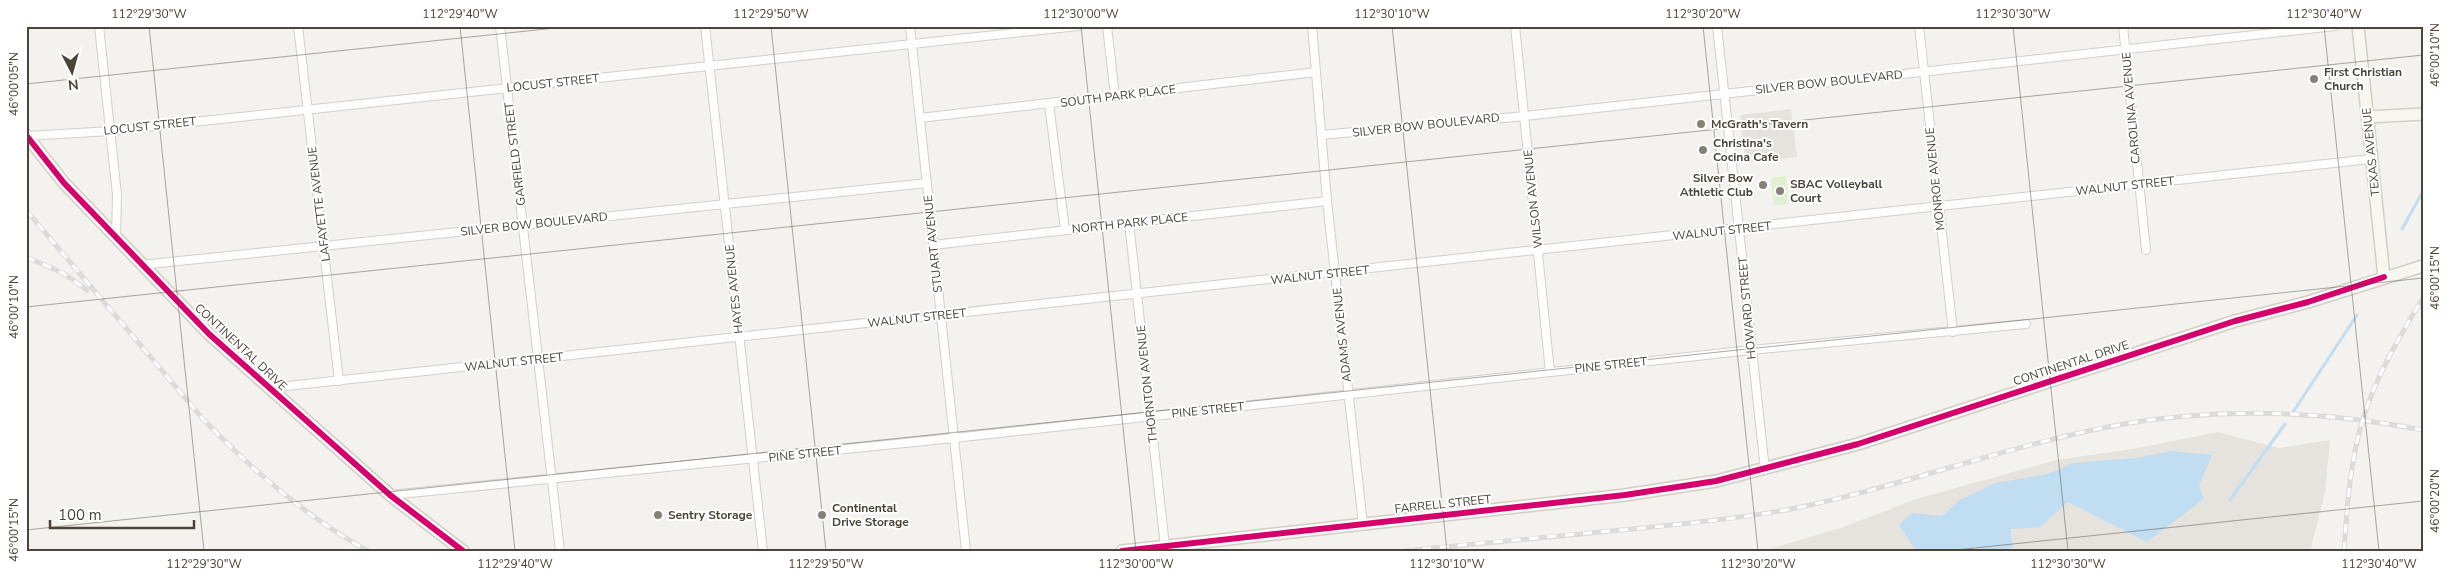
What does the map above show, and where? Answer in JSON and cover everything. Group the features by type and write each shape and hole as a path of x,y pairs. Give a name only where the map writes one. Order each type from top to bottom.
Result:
{"main road":[{"name":"TEXAS AVENUE","path":"2358,26 2384,277"},
{"path":"2368,117 2423,114"},
{"name":"CONTINENTAL DRIVE","path":"27,135 64,183 209,334 267,388 390,496 463,551"},
{"name":"CONTINENTAL DRIVE","path":"1765,470 1858,444 2235,321 2308,302 2423,266"},
{"name":"FARRELL STREET","path":"1122,551 1625,495 1716,481 1765,470"}],"street":[{"path":"99,26 117,195 116,239"},
{"name":"LAFAYETTE AVENUE","path":"298,26 339,381"},
{"name":"GARFIELD STREET","path":"500,26 560,551"},
{"name":"HAYES AVENUE","path":"704,26 763,551"},
{"name":"STUART AVENUE","path":"910,26 966,551"},
{"name":"LOCUST STREET","path":"27,135 111,131 1078,26"},
{"path":"1107,26 1115,96"},
{"name":"ADAMS AVENUE","path":"1312,26 1327,200 1363,524"},
{"name":"WILSON AVENUE","path":"1514,26 1525,116 1550,372"},
{"name":"HOWARD STREET","path":"1718,26 1765,470"},
{"name":"MONROE AVENUE","path":"1919,26 1953,332"},
{"name":"CAROLINA AVENUE","path":"2123,26 2146,250"},
{"name":"SILVER BOW BOULEVARD","path":"1322,135 1525,116 2335,26"},
{"name":"SOUTH PARK PLACE","path":"920,118 1316,72"},
{"path":"1049,104 1065,230"},
{"name":"WALNUT STREET","path":"267,388 1741,230 1938,206 2371,159"},
{"name":"SILVER BOW BOULEVARD","path":"141,265 927,183"},
{"name":"NORTH PARK PLACE","path":"933,244 1327,200"},
{"name":"THORNTON AVENUE","path":"1129,223 1164,546"},
{"name":"PINE STREET","path":"390,496 552,481 1150,417 1751,350 2026,324"}],"shaded area":[{"path":"1791,109 1797,157 1745,163 1740,115"},
{"path":"2218,432 2279,448 2330,440 2325,493 2310,551 1762,551 1841,528 1916,499 2056,460 2133,449"}],"green space":[{"name":"SBAC Volleyball Court","path":"1786,176 1788,204 1774,205 1771,178"}],"water":[{"path":"2171,451 2212,455 2199,485 2204,499 2147,542 2068,502 2040,527 2010,529 2013,547 2002,550 1988,550 1973,546 1974,551 1919,551 1915,549 1899,525 1912,513 1942,516 1960,500 1995,483 2048,474 2073,463 2137,458"}],"waterway":[{"path":"2402,229 2423,191"},
{"path":"2293,412 2357,315"},
{"path":"2230,500 2285,424"}],"railway":[{"path":"26,210 203,419 222,438 280,491 323,523 368,551"},
{"path":"26,257 63,273 87,290"},
{"path":"2344,551 2352,469 2362,422 2381,374 2423,298"},
{"path":"1404,551 1690,523 1786,510 1871,490 2039,443 2124,424 2161,419 2236,413 2311,415 2423,430"}],"cycle path":[{"path":"26,135 64,183 209,334 390,495 463,551"},
{"path":"1122,551 1625,495 1716,481 1858,444 2235,321 2308,302 2384,277"}],"place":[{"name":"First Christian Church","path":"2314,79"},
{"name":"McGrath's Tavern","path":"1701,124"},
{"name":"Christina's Cocina Cafe","path":"1703,150"},
{"name":"Silver Bow Athletic Club","path":"1763,185"},
{"name":"SBAC Volleyball Court","path":"1780,191"},
{"name":"Sentry Storage","path":"658,515"},
{"name":"Continental Drive Storage","path":"822,515"}]}
